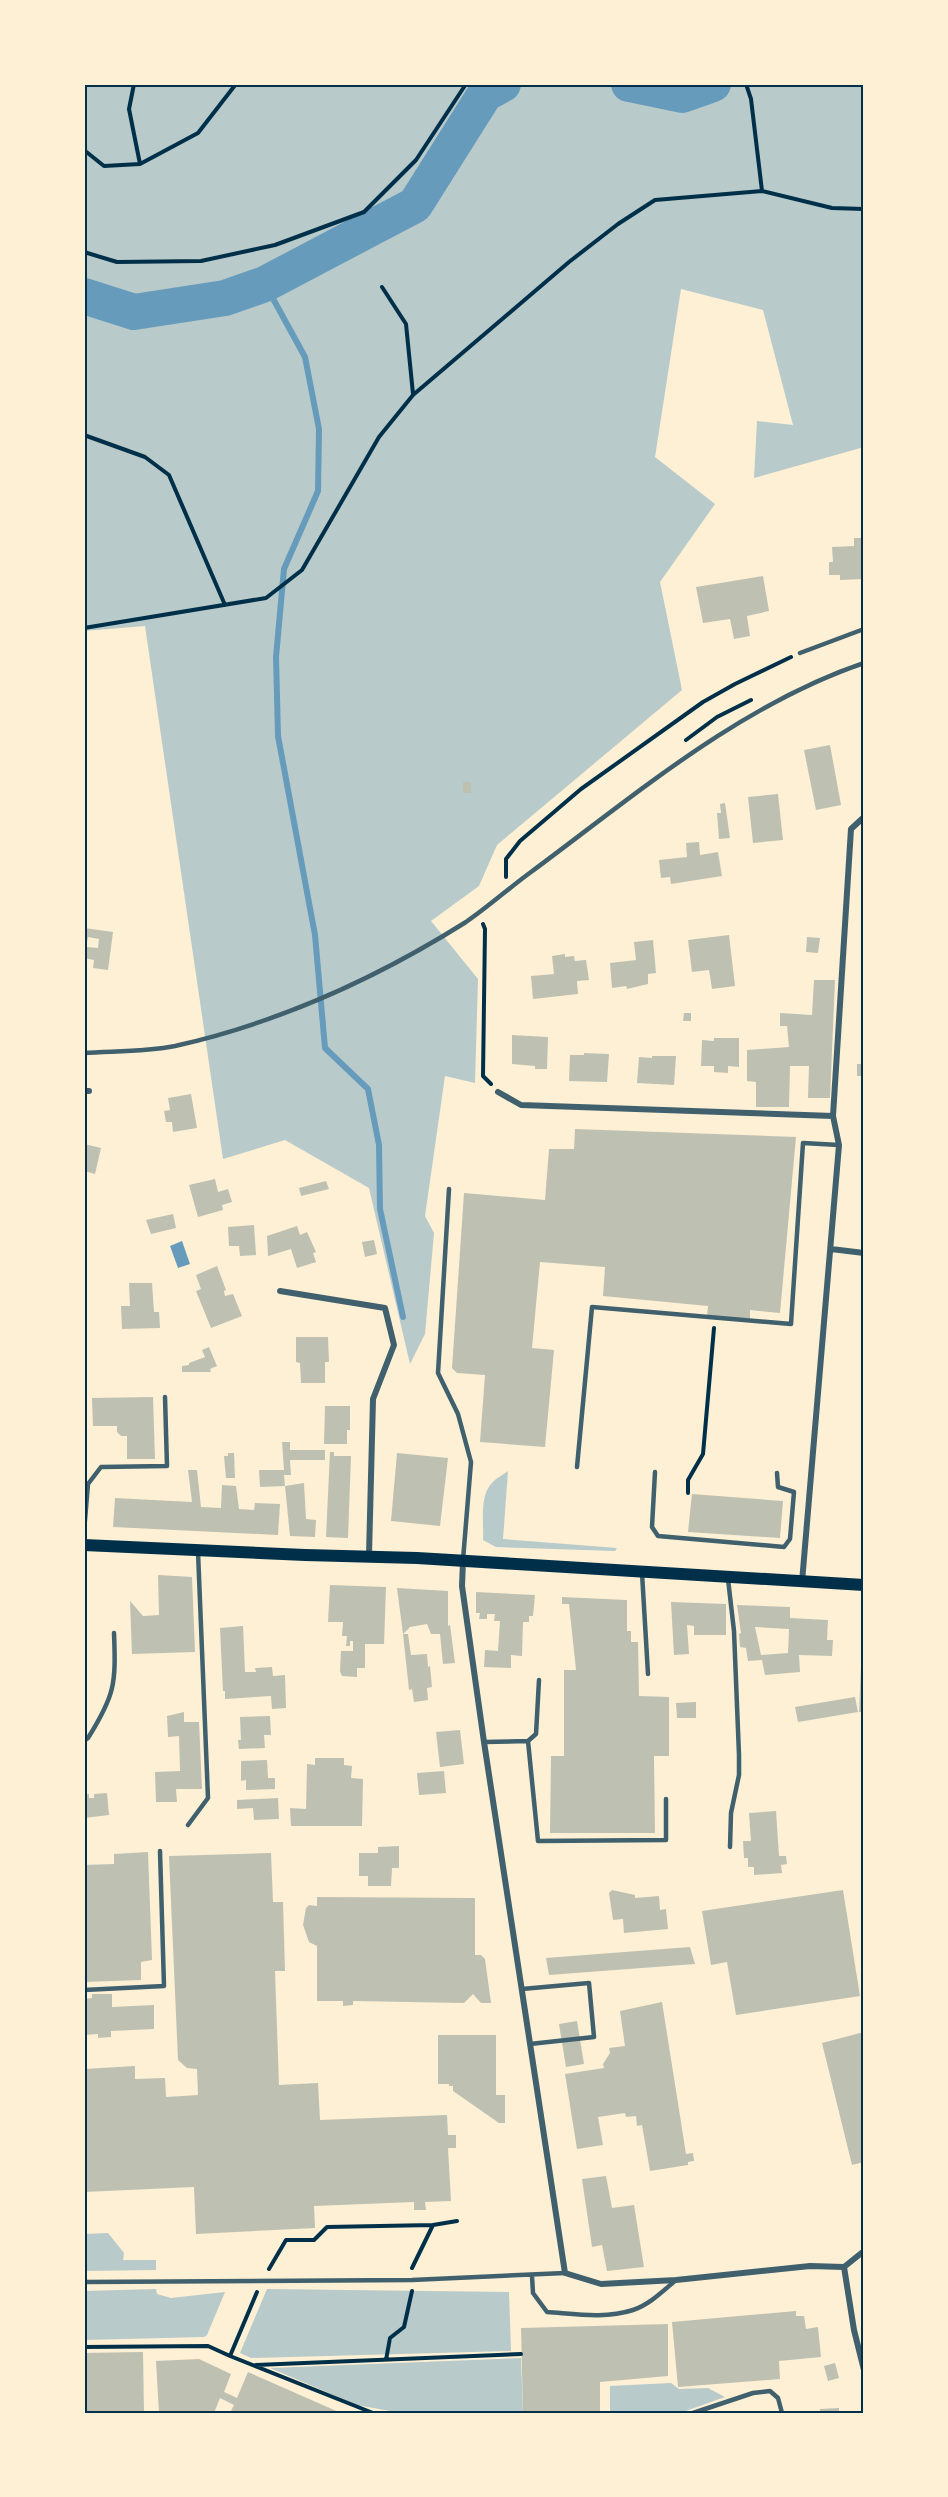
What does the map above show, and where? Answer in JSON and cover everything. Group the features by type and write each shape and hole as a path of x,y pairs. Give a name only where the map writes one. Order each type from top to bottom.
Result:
{"main road":[{"path":"84,1545 304,1555 369,1555 864,1585"}],"street":[{"path":"801,1582 839,1145 833,1116 851,829 864,817"},
{"path":"498,1092 521,1105 833,1116"},
{"path":"831,1249 864,1253"},
{"path":"280,1291 385,1308 394,1345 373,1399 369,1555"},
{"path":"463,1560 462,1586 484,1742 565,2274 601,2284 676,2280 810,2266 844,2266 864,2251"},
{"path":"844,2266 854,2330 864,2370"}],"lane":[{"path":"800,653 864,629"},
{"path":"84,1053 173,1046 249,1025 378,973 478,912 687,757 794,692 839,671 864,663"},
{"path":"577,1467 592,1307 791,1324 803,1143 839,1145"},
{"path":"448,1189 438,1372 458,1414 471,1461 463,1560"},
{"path":"84,1532 88,1484 102,1467 167,1466 165,1397"},
{"path":"655,1472 652,1527 658,1536 784,1547 790,1539 794,1492 778,1487 777,1473"},
{"path":"188,1825 208,1798 198,1550"},
{"path":"642,1573 648,1674"},
{"path":"728,1577 734,1631 739,1755 739,1775 731,1813 730,1847"},
{"path":"84,1741 108,1707 116,1676 114,1633"},
{"path":"484,1742 528,1741 536,1734 539,1680"},
{"path":"528,1741 538,1841 666,1840 666,1799"},
{"path":"84,1990 164,1986 160,1851"},
{"path":"522,1989 589,1983 594,2037 530,2044"},
{"path":"84,2282 412,2280 565,2274"},
{"path":"532,2276 533,2293 547,2312 601,2316 634,2310 653,2299 676,2280"},
{"path":"693,2413 753,2393 770,2391 778,2398 782,2413"}],"path":[{"path":"134,84 129,109 140,164"},
{"path":"84,150 104,166 140,164 198,133 236,84"},
{"path":"84,252 117,262 201,261 275,245 364,212 416,160 466,84"},
{"path":"747,87 751,99 762,190"},
{"path":"84,628 266,598 302,570 379,437 413,395 569,262 618,224 655,200 762,190 832,208 864,209"},
{"path":"382,287 406,324 413,395"},
{"path":"84,435 145,457 169,475 225,605"},
{"path":"507,890 506,859 520,841 581,789 703,702 800,653"},
{"path":"478,912 485,929 483,1076 498,1092"},
{"path":"688,1493 688,1480 702,1454 713,1329 720,1319"},
{"path":"230,2356 262,2280 286,2240 314,2240 327,2227 433,2225"},
{"path":"84,2347 208,2346 373,2413"},
{"path":"252,2365 521,2354"}],"shaded area":[{"path":"84,84 864,84 864,447 754,478 757,421 793,425 763,310 681,289 655,457 715,504 660,582 682,690 497,845 479,886 431,921 478,979 475,1083 445,1076 425,1216 434,1233 425,1334 410,1364 369,1188 285,1140 223,1159 145,626 84,631"},
{"path":"508,1471 503,1539 617,1548 615,1551 496,1547 483,1540 485,1495 494,1481"},
{"path":"108,2233 124,2253 123,2260 156,2260 156,2270 84,2271 84,2234"},
{"path":"156,2289 157,2294 171,2298 225,2292 207,2335 204,2337 84,2340 84,2291"},
{"path":"267,2289 509,2292 511,2351 251,2358 240,2353"},
{"path":"521,2358 523,2413 401,2413 357,2405 270,2368"},
{"path":"671,2383 679,2389 708,2388 725,2397 680,2413 610,2413 610,2386"}],"water":[{"path":"182,1241 190,1264 178,1268 170,1246"}],"building":[{"path":"854,538 864,538 864,579 840,580 840,575 829,575 829,562 833,562 832,547 854,546"},
{"path":"763,576 769,611 747,616 750,636 734,639 730,619 703,623 696,587"},
{"path":"830,745 841,805 816,810 804,750"},
{"path":"463,782 471,782 471,793 463,793"},
{"path":"778,794 783,840 753,843 748,797"},
{"path":"725,803 730,838 719,839 717,813 721,813 720,804"},
{"path":"699,842 700,855 718,852 722,876 671,884 670,877 661,878 659,860 687,857 686,843"},
{"path":"84,928 113,932 108,970 93,968 94,960 84,958","holes":["88,937 99,939 98,948 86,947"]},
{"path":"729,935 735,986 712,989 709,970 692,972 688,940"},
{"path":"807,937 820,938 818,953 806,952"},
{"path":"653,940 656,973 648,974 648,984 627,989 626,986 612,988 610,963 636,960 634,942"},
{"path":"565,954 565,957 574,956 575,961 586,960 589,980 577,981 578,994 533,999 531,976 554,974 552,956"},
{"path":"814,980 835,980 830,1098 808,1098 809,1066 790,1066 789,1107 756,1107 756,1082 747,1081 747,1050 789,1047 787,1026 780,1026 780,1013 812,1015"},
{"path":"684,1013 691,1013 691,1021 683,1021"},
{"path":"512,1035 548,1037 547,1069 512,1064"},
{"path":"714,1038 739,1038 739,1067 728,1066 728,1073 714,1072 714,1066 701,1066 702,1040 714,1041"},
{"path":"584,1053 609,1054 607,1082 569,1081 570,1055 584,1055"},
{"path":"652,1056 676,1056 674,1085 637,1083 639,1057 652,1058"},
{"path":"857,1064 864,1064 863,1076 857,1076"},
{"path":"191,1094 197,1128 173,1132 172,1122 166,1122 164,1111 170,1110 168,1098"},
{"path":"575,1129 796,1137 780,1313 750,1310 750,1319 707,1316 708,1306 603,1296 605,1267 540,1262 532,1348 554,1350 545,1447 480,1442 485,1375 457,1373 452,1368 464,1193 545,1200 549,1149 574,1149"},
{"path":"84,1144 101,1148 95,1174 84,1171"},
{"path":"215,1179 218,1192 228,1189 232,1202 222,1205 223,1210 198,1217 189,1185"},
{"path":"326,1181 329,1189 301,1196 299,1188"},
{"path":"173,1214 176,1228 151,1234 146,1220"},
{"path":"254,1225 256,1255 240,1256 239,1246 229,1246 228,1227"},
{"path":"297,1226 300,1235 307,1232 316,1252 313,1253 316,1262 297,1268 291,1249 268,1256 267,1236"},
{"path":"374,1240 377,1254 365,1257 362,1242"},
{"path":"217,1266 226,1290 224,1291 225,1296 233,1294 242,1316 211,1328 196,1291 201,1289 196,1275"},
{"path":"129,1283 152,1283 154,1312 159,1312 160,1328 122,1329 121,1306 130,1306"},
{"path":"296,1337 328,1337 329,1362 325,1362 325,1383 301,1383 300,1363 296,1362"},
{"path":"209,1347 217,1366 210,1369 211,1372 182,1372 182,1366 205,1357 202,1350"},
{"path":"153,1397 155,1459 127,1459 127,1436 121,1436 117,1432 117,1426 93,1426 92,1398"},
{"path":"325,1406 350,1406 350,1430 347,1430 347,1444 324,1444"},
{"path":"282,1442 290,1442 290,1450 325,1450 325,1460 290,1460 291,1475 284,1475 285,1486 260,1487 259,1470 284,1470"},
{"path":"330,1452 334,1452 334,1456 351,1456 348,1538 326,1537"},
{"path":"228,1453 234,1453 235,1478 226,1478 224,1456 228,1456"},
{"path":"397,1453 448,1458 440,1526 391,1521"},
{"path":"188,1470 197,1470 201,1507 221,1508 222,1485 236,1486 239,1509 254,1510 255,1503 280,1504 278,1535 113,1527 115,1498 192,1502"},
{"path":"304,1483 306,1519 316,1520 315,1537 290,1536 285,1486"},
{"path":"692,1494 783,1501 780,1538 688,1532"},
{"path":"158,1575 192,1577 195,1652 132,1654 130,1601 143,1616 159,1615"},
{"path":"330,1585 386,1587 384,1644 365,1644 365,1668 357,1668 357,1677 342,1676 340,1671 341,1651 353,1651 353,1641 350,1641 350,1646 346,1646 347,1636 342,1636 343,1622 328,1622"},
{"path":"397,1588 448,1591 448,1626 450,1625 455,1663 443,1664 440,1634 431,1634 427,1624 410,1627 403,1634"},
{"path":"476,1592 535,1595 533,1616 529,1616 529,1622 523,1622 522,1656 511,1655 511,1668 484,1667 485,1650 498,1651 500,1621 494,1621 495,1614 487,1614 487,1619 479,1619 480,1613 476,1613"},
{"path":"562,1597 627,1600 627,1631 631,1631 631,1642 638,1642 639,1696 669,1697 669,1756 654,1756 655,1833 550,1833 551,1756 564,1756 564,1670 576,1670 569,1604 562,1604"},
{"path":"671,1602 726,1604 726,1635 694,1635 694,1626 687,1625 689,1654 674,1655"},
{"path":"737,1605 790,1607 790,1618 828,1620 827,1640 833,1640 832,1656 799,1655 800,1672 765,1675 762,1660 748,1661 746,1648 740,1647 739,1634 741,1633","holes":["755,1627 789,1629 788,1653 761,1655"]},
{"path":"243,1626 245,1672 256,1672 255,1668 272,1667 273,1676 285,1675 286,1708 272,1709 271,1696 225,1699 220,1628"},
{"path":"403,1634 408,1634 411,1655 427,1654 432,1687 427,1688 428,1700 414,1702 412,1689 409,1690"},
{"path":"861,1665 864,1665 864,1712 859,1712"},
{"path":"855,1697 858,1712 798,1722 795,1707"},
{"path":"696,1702 696,1718 677,1718 676,1703"},
{"path":"184,1712 184,1722 199,1722 202,1789 176,1789 177,1802 156,1802 155,1772 180,1771 179,1736 168,1737 167,1716"},
{"path":"270,1716 271,1735 264,1735 265,1748 239,1749 240,1717"},
{"path":"460,1730 464,1764 440,1767 436,1732"},
{"path":"315,1758 344,1758 344,1765 352,1766 351,1778 363,1779 362,1826 291,1826 290,1808 306,1809 307,1764 315,1765"},
{"path":"267,1760 268,1778 275,1778 275,1789 246,1790 246,1780 241,1781 241,1761"},
{"path":"444,1771 446,1793 419,1795 417,1773"},
{"path":"107,1793 109,1815 84,1818 84,1795 89,1794 89,1798 94,1798 94,1794"},
{"path":"278,1798 279,1819 254,1820 253,1808 237,1809 237,1800"},
{"path":"776,1811 779,1856 786,1856 787,1864 781,1865 782,1873 754,1875 754,1867 748,1867 748,1858 744,1858 743,1841 751,1841 749,1813"},
{"path":"399,1846 399,1868 392,1868 391,1886 368,1886 368,1876 359,1876 359,1853 378,1853 378,1847"},
{"path":"148,1852 152,1960 141,1962 141,1980 84,1982 84,1865 114,1864 114,1854"},
{"path":"271,1853 273,1902 283,1902 285,1971 275,1971 279,2085 318,2083 320,2120 447,2115 448,2135 456,2135 456,2148 448,2148 451,2201 425,2202 426,2210 414,2210 414,2202 314,2206 315,2228 196,2234 194,2187 84,2192 84,2069 135,2066 135,2079 165,2078 166,2097 198,2095 197,2069 187,2068 178,2060 169,1856"},
{"path":"612,1890 635,1895 635,1898 659,1896 660,1910 666,1909 668,1929 624,1933 623,1919 613,1920 609,1893"},
{"path":"843,1890 860,1996 736,2015 727,1962 711,1965 702,1911"},
{"path":"317,1897 475,1898 475,1955 481,1955 485,1959 491,2003 481,2003 473,1994 464,2003 353,2001 353,2005 343,2006 343,2001 317,2001 317,1946 309,1942 303,1925 306,1908 309,1905 317,1906"},
{"path":"690,1947 695,1964 549,1975 546,1958"},
{"path":"92,1994 112,1994 112,2007 154,2005 154,2029 111,2031 111,2037 98,2038 98,2034 84,2035 84,1999 92,1998"},
{"path":"662,2002 686,2154 693,2153 694,2161 688,2162 688,2165 650,2171 642,2125 637,2126 636,2116 626,2117 625,2113 598,2117 603,2145 577,2149 565,2074 604,2068 603,2064 610,2053 609,2048 625,2046 620,2011"},
{"path":"577,2021 584,2064 566,2067 559,2024"},
{"path":"864,2032 864,2162 852,2165 822,2043"},
{"path":"438,2035 496,2035 496,2095 505,2095 505,2123 499,2123 453,2091 453,2086 438,2084"},
{"path":"606,2176 612,2208 634,2205 644,2267 607,2271 602,2245 592,2247 582,2179"},
{"path":"796,2311 796,2316 804,2316 806,2329 818,2327 821,2357 779,2361 780,2379 678,2387 672,2322"},
{"path":"668,2324 668,2376 600,2382 600,2413 523,2413 521,2328"},
{"path":"143,2352 144,2413 84,2413 84,2353"},
{"path":"199,2359 231,2374 224,2392 237,2398 248,2372 341,2413 230,2413 234,2405 220,2398 214,2413 159,2413 156,2361"},
{"path":"835,2363 839,2378 828,2381 824,2366"},
{"path":"839,2408 839,2413 820,2413 820,2409"}],"waterway":[{"path":"84,296 134,312 225,298 265,284 415,205 485,94 503,84"},
{"path":"629,84 682,95 713,84"},
{"path":"265,284 305,357 319,429 318,491 284,569 276,657 278,736 315,935 325,1048 368,1089 379,1145 380,1209 403,1317"}]}
